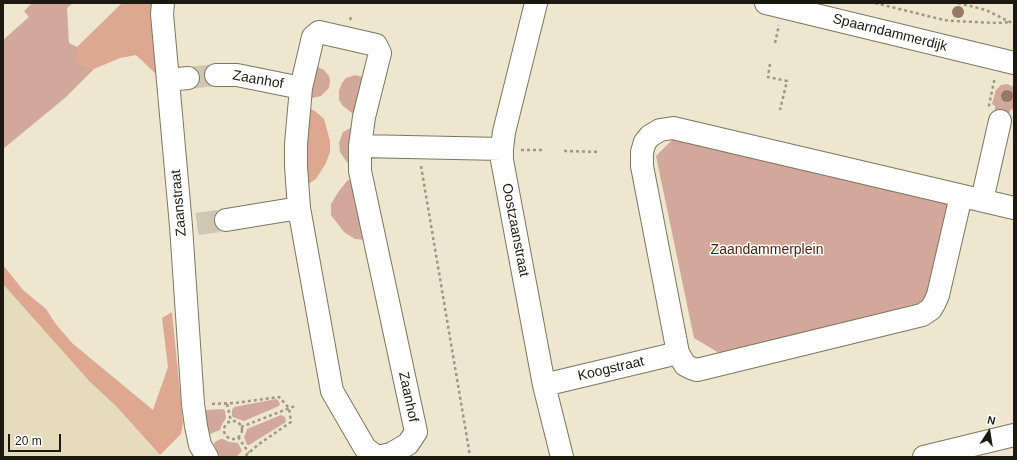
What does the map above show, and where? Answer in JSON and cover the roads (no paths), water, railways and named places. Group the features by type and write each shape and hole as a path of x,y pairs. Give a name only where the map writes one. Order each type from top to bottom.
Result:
{"street":[{"name":"Zaanstraat","path":"163,3 162,14 178,79 189,225 194,404 196,426 200,445 207,457"},
{"name":"Oostzaanstraat","path":"536,3 504,132 502,160 544,384 562,457"},
{"name":"Spaarndammerdijk","path":"766,3 1013,55"},
{"name":"Spaarndammerdijk","path":"814,3 1013,55"},
{"name":"Zaanhof","path":"319,32 376,45 380,53 364,117 360,146 360,172 416,432 408,444 392,455 377,457 365,448 332,391 299,208 296,144 301,88 312,37 319,32"},
{"name":"Zaanhof","path":"216,75 237,74 301,88"},
{"path":"994,113 971,198 938,295 931,309 922,315 697,370 685,365 678,353 642,166 642,152 645,142 650,136 660,130 673,128 971,198 1014,208"},
{"path":"360,146 502,149"},
{"path":"226,220 299,208"},
{"name":"Koogstraat","path":"544,384 678,353"},
{"path":"924,457 1014,437"}],"tunnel":[{"path":"188,78 216,75"},
{"path":"197,224 226,220"}],"park label":[{"name":"Zaandammerplein","path":"767,250"}]}
